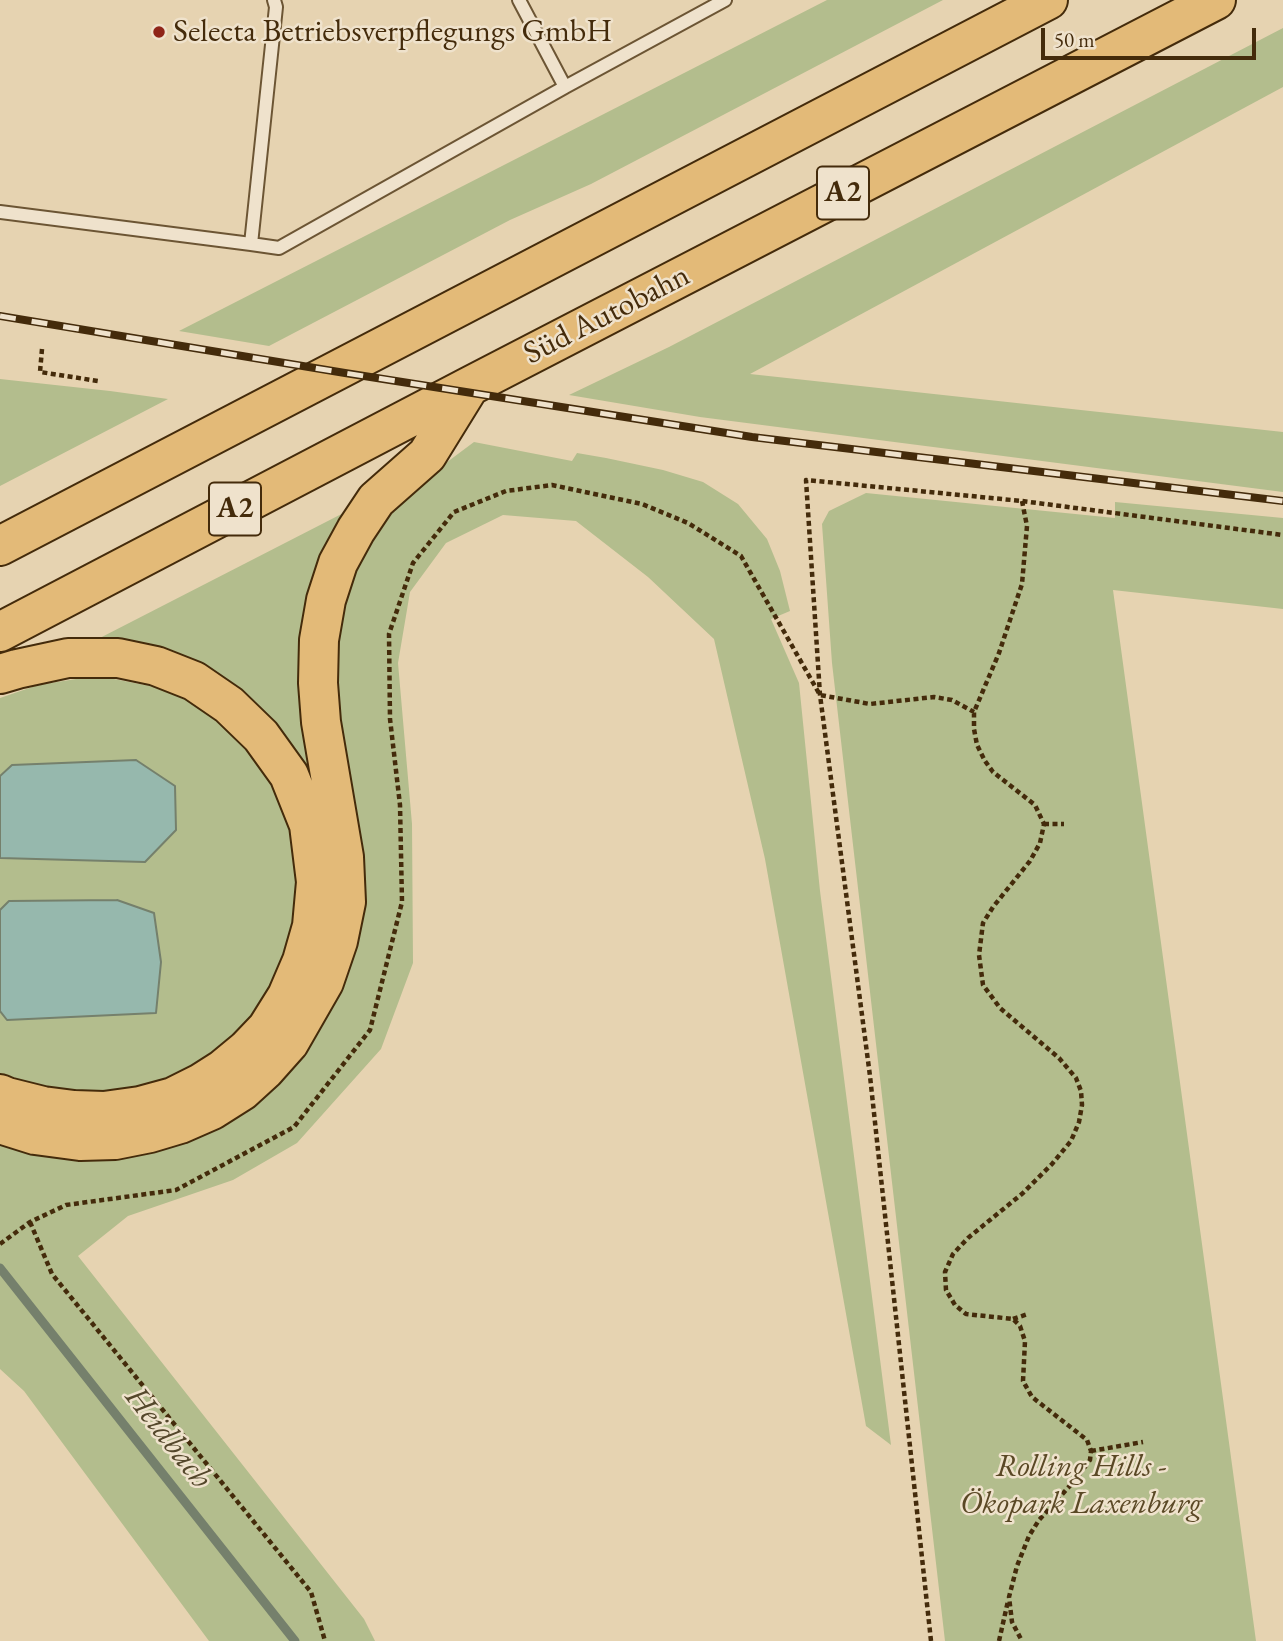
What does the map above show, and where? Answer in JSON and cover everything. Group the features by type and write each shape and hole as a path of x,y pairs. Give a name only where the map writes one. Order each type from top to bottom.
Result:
{"highway":[{"name":"A2","path":"0,546 1048,0"},
{"name":"Süd Autobahn","path":"0,632 1216,0"},
{"path":"0,1124 35,1135 80,1141 115,1140 150,1133 212,1110 242,1091 289,1043 324,982 338,941 346,902 344,857 321,722 318,683 319,640 326,600 338,563 376,500 427,455 470,386"},
{"path":"0,674 68,657 118,659 156,666 194,681 229,705 261,736 289,775 309,825 316,882 312,926 302,961 287,996 267,1028 246,1051 223,1069 173,1097 140,1106 104,1111 43,1105 0,1094"}],"lane":[{"path":"251,244 276,7 274,0"},
{"path":"519,0 565,87"},
{"path":"0,212 279,248 724,0"}],"path":[{"path":"42,349 40,372 98,381"},
{"path":"931,1641 870,1076 820,695 806,480 1021,501 1283,535"},
{"path":"0,1244 30,1222 66,1205 176,1190 294,1127 370,1030 402,902 400,805 390,719 389,634 413,563 454,512 506,491 552,485 642,504 688,523 741,555 820,695"},
{"path":"1021,501 1027,526 1021,584 999,653 974,712 974,729 977,745 993,772 1035,805 1044,824 1040,844 1030,861 983,923 979,955 983,985 1000,1008 1059,1058 1076,1078 1082,1105 1071,1141 1023,1193 968,1238 953,1254 945,1272 946,1290 955,1305 966,1314 1013,1319 1028,1314"},
{"path":"820,695 870,704 934,697 952,700 974,712"},
{"path":"1044,824 1064,824"},
{"path":"30,1222 52,1274 311,1592 325,1641"},
{"path":"999,1641 1017,1566 1029,1536 1039,1520 1090,1460 1091,1451 1087,1440 1032,1397 1023,1381 1025,1341 1020,1326 1013,1319"},
{"path":"1091,1451 1143,1442"},
{"path":"1009,1597 1012,1622 1022,1641"}],"green space":[{"path":"827,0 943,0 591,184 510,220 269,346 179,331"},
{"path":"1283,28 1283,87 750,374 1283,432 1283,492 700,417 569,395 669,347"},
{"path":"0,379 110,391 168,399 0,486"},
{"path":"474,442 572,461 577,453 606,458 703,482 738,504 767,539 780,571 790,611 771,619 799,683 820,891 891,1445 866,1426 765,859 714,639 648,577 576,521 503,515 446,543 410,592 398,663 412,824 413,963 381,1049 297,1143 233,1180 128,1216 78,1256 364,1619 375,1641 209,1641 24,1391 0,1369 0,1139 277,1080 333,692 338,627 352,578 377,529 403,495"},
{"name":"Rolling Hills - Ökopark Laxenburg","path":"866,493 1115,518 1115,502 1283,518 1283,609 1113,590 1256,1641 945,1641 832,663 822,524 829,511"},
{"path":"361,504 346,523 319,808 300,763 94,641"},
{"path":"76,679 114,679 155,687 189,698 226,722 272,776 295,830 303,881 297,921 273,991 230,1043 182,1076 92,1099 0,1080 0,698 38,685"}],"water":[{"path":"136,760 175,786 176,830 145,862 0,858 0,776 12,765"},
{"path":"117,900 154,913 161,962 156,1013 7,1020 0,1011 0,910 9,901"}],"waterway":[{"name":"Heidbach","path":"0,1268 295,1641"}],"railway":[{"path":"0,316 752,437 1283,501"}],"place":[{"name":"Selecta Betriebsverpflegungs GmbH","path":"159,32"}]}
